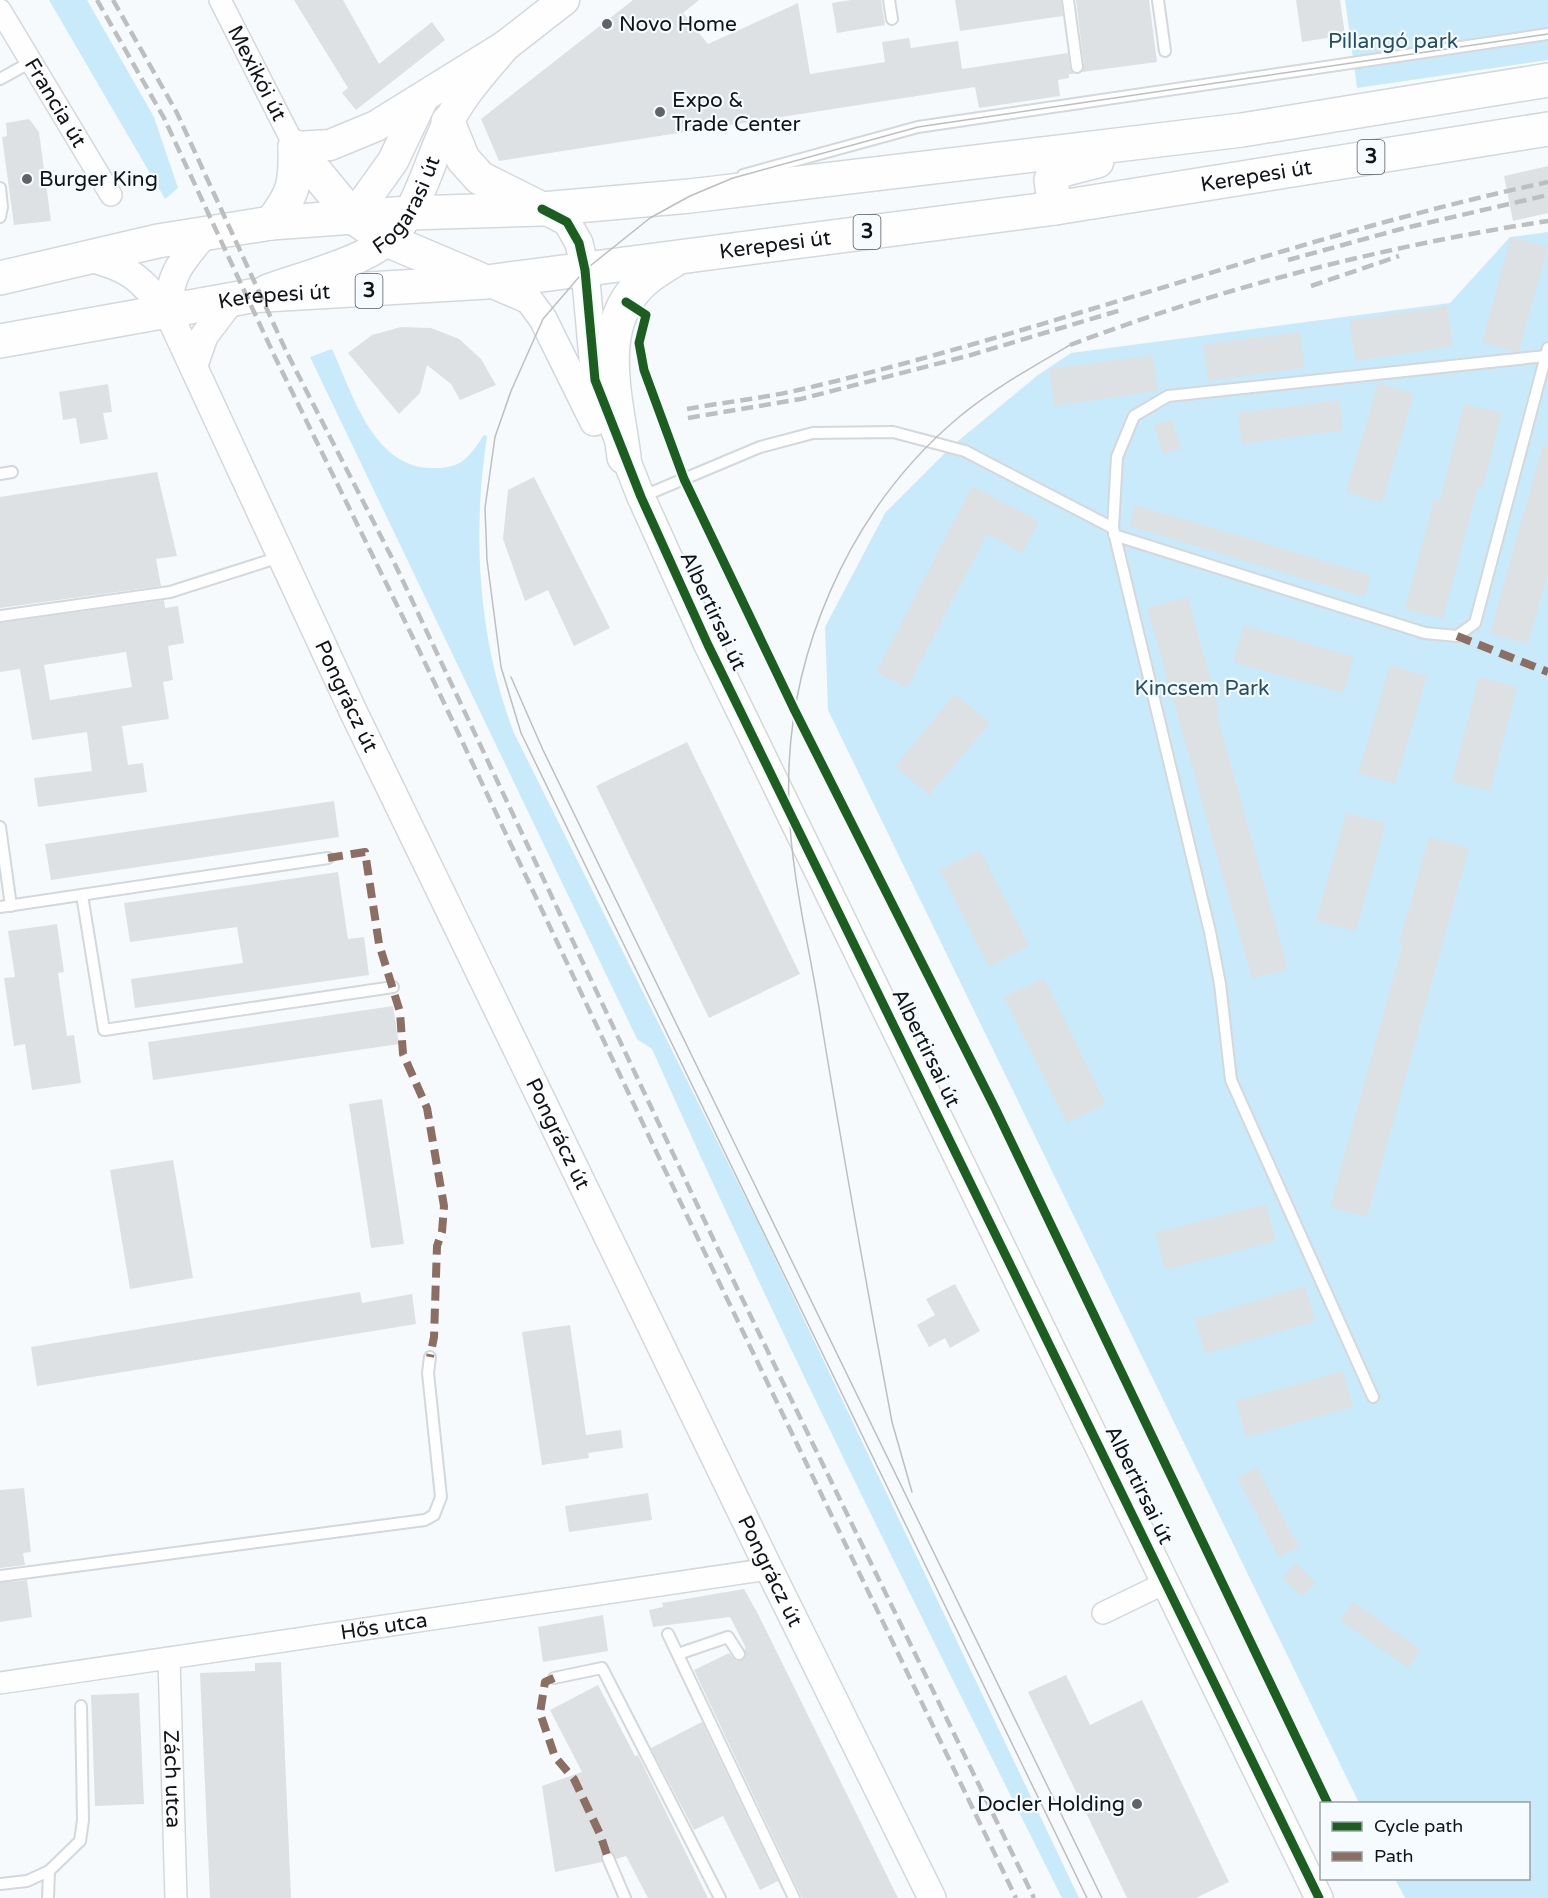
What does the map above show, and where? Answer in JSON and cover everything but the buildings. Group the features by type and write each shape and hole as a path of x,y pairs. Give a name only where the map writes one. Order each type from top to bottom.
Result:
{"main road":[{"name":"Fogarasi út","path":"353,217 393,161 423,98 505,46 564,0"},
{"name":"Fogarasi út","path":"242,298 364,254 387,240 410,213 448,122 467,92 505,46"},
{"name":"3","path":"11,272 207,231 271,223 410,213 485,211 555,216 690,196 1242,130 1338,112 1548,80"},
{"path":"295,147 330,145 347,139 376,126 423,98"},
{"path":"1194,186 1335,140 1341,124 1338,112"},
{"path":"448,122 463,159 480,178 555,216"},
{"name":"Kerepesi út","path":"0,341 242,298 487,282 1055,208 1548,129"},
{"path":"1055,208 1051,180 1058,171 1242,130"},
{"path":"295,147 353,217 387,240 487,282"},
{"path":"271,223 288,202 295,185 295,147"},
{"path":"624,457 619,411 611,379 613,341 626,302 646,278 678,257"}],"street":[{"name":"Mexikói út","path":"220,0 295,147"},
{"name":"Francia út","path":"0,10 29,63 111,195"},
{"name":"Albertirsai út","path":"555,216 579,243 585,270 595,380 640,497 708,645 1167,1582 1319,1898"},
{"path":"168,312 169,287 175,271 207,231"},
{"name":"Pongrácz út","path":"86,257 127,270 151,292 168,312 353,711 769,1569 932,1898"},
{"name":"Albertirsai út","path":"487,282 529,300 543,319 597,427 624,457"},
{"path":"194,365 204,336 242,298"},
{"name":"Hős utca","path":"0,1683 769,1569"},
{"path":"1103,1613 1167,1582"},
{"name":"Zách utca","path":"169,1659 176,1898"}],"lane":[{"path":"889,0 892,19"},
{"path":"1068,0 1077,67"},
{"path":"1158,0 1165,51"},
{"path":"690,196 778,164 918,127 1548,34"},
{"path":"0,79 29,63"},
{"path":"0,188 3,207 0,217"},
{"path":"640,497 760,447 813,434 893,432 965,451 1113,532 1425,633 1457,636 1475,623 1547,352 1168,396 1134,416 1117,457 1113,532 1210,932 1220,984 1231,1080 1373,1397"},
{"path":"0,616 170,592 283,556"},
{"path":"0,827 5,907 328,858"},
{"path":"81,895 104,1030 393,987"},
{"path":"0,1576 424,1520 434,1515 441,1497 428,1372 430,1357"},
{"path":"668,1634 794,1898"},
{"path":"678,1654 728,1637 739,1654"},
{"path":"554,1678 602,1668 720,1898"},
{"path":"0,1884 27,1881 49,1871 80,1841 83,1820 81,1706"},
{"path":"609,1858 625,1898"},
{"path":"48,1898 49,1871"}],"green space":[{"path":"49,0 87,0 154,117 178,188 165,199"},
{"name":"Pillangó park","path":"1345,0 1548,0 1548,60 1357,88"},
{"name":"Kincsem Park","path":"1548,232 1548,1898 1405,1898 1396,1880 1530,1880 1530,1802 1359,1802 828,710 825,627 885,513 952,446 1038,375 1071,353 1450,303 1510,237"},
{"path":"332,349 356,405 367,424 393,454 409,464 429,468 456,465 468,457 484,435 487,436 480,511 481,586 492,661 514,733 762,1231 1079,1898 1062,1898 801,1370 652,1049 637,1039 310,357"}],"tram line":[{"path":"1087,1898 521,733 501,667 487,560 485,508 495,437 511,391 543,319 585,270 650,218 690,196 733,178 918,127 1548,34"},
{"path":"912,1492 892,1422 793,859 789,806 790,752 797,697 811,644 830,592 854,543 884,497 919,455 959,417 999,388 1070,345"},
{"path":"511,677 543,750 1102,1898"}],"railway":[{"path":"97,0 164,118 274,355 418,648 663,1166 1016,1898"},
{"path":"113,0 177,113 287,353 393,560 718,1249 1034,1898"},
{"path":"687,409 789,392 897,365 1361,229 1548,182"},
{"path":"1288,260 1401,229 1548,195"},
{"path":"1070,345 1186,305 1306,271 1427,242 1548,221"},
{"path":"1311,286 1399,256"},
{"path":"688,418 801,399 971,355 1121,310"}],"marked path":[{"path":"1457,636 1548,672"},
{"path":"328,858 365,852 379,944 400,1012 403,1054 427,1108 444,1206 442,1232 437,1246 434,1337 430,1357"},
{"path":"554,1678 545,1682 540,1713 555,1757 574,1779 600,1834 608,1858"}],"cycle path":[{"path":"542,209 567,222 579,243 585,270 595,380 641,497 708,645 1319,1898"},
{"path":"626,302 646,315 639,343 644,370 684,479 794,709 995,1108 1327,1802"}],"place":[{"name":"Novo Home","path":"607,24"},
{"name":"Expo & Trade Center","path":"660,112"},
{"name":"Burger King","path":"27,179"},
{"name":"Docler Holding","path":"1137,1804"}]}
